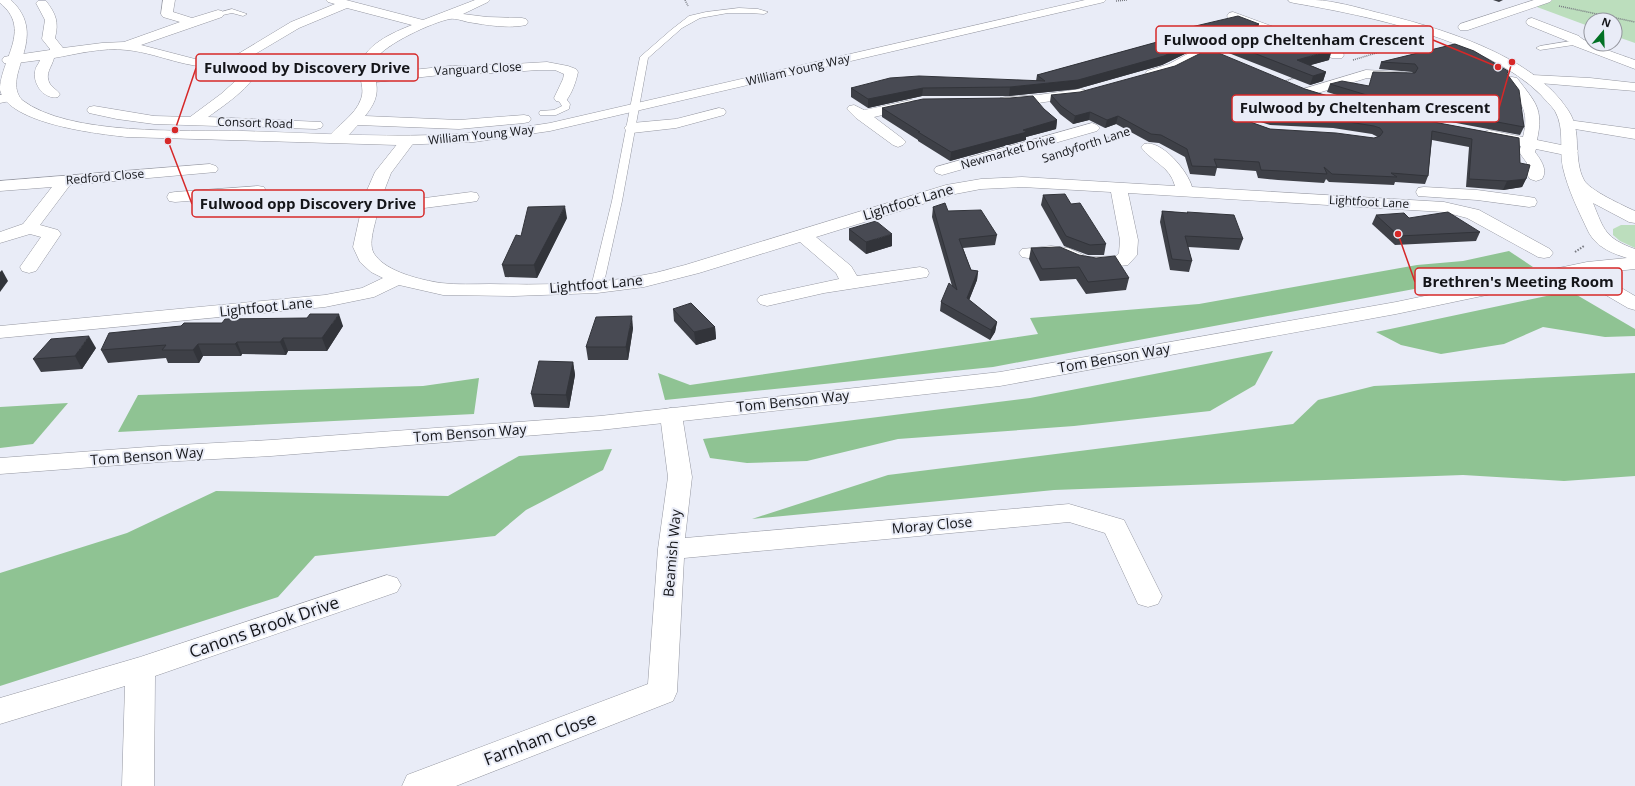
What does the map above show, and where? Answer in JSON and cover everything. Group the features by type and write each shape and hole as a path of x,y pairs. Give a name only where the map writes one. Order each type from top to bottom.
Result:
{"street":[{"path":"170,0 167,14 192,22"},
{"path":"331,0 423,24"},
{"path":"335,139 360,112 369,98 370,92 366,74 369,60 377,50 391,40 423,24 453,15 484,0"},
{"name":"William Young Way","path":"5,4 18,20 20,29 18,42 9,60 3,78 5,98 38,115 85,128 142,133 407,141 501,136 550,127 1100,0"},
{"path":"1294,0 1374,16 1423,29 1464,43 1503,61 1532,79 1543,88 1557,104 1568,124 1572,169 1599,254 1579,264"},
{"path":"1464,26 1542,1"},
{"path":"42,2 51,15 51,26 48,40 57,48 42,70 41,79 45,88 53,94"},
{"path":"9,60 102,47 126,46 148,50 195,63 209,64 235,60 250,54 295,24 346,4"},
{"path":"126,46 218,14"},
{"path":"453,15 480,21 522,22"},
{"path":"1234,16 1342,58"},
{"path":"1532,22 1635,65"},
{"path":"1140,77 1174,67 1192,56 1278,32"},
{"path":"1605,53 1630,48"},
{"path":"1208,51 1228,59"},
{"name":"Consort Road","path":"194,121 238,87 248,77 248,69 235,60"},
{"name":"Vanguard Close","path":"367,79 464,69 502,69 532,66 564,68 578,64"},
{"path":"562,98 570,79 571,72 564,68"},
{"path":"1300,85 1381,71 1406,76"},
{"path":"1532,79 1590,82 1635,87"},
{"path":"1512,80 1530,105 1533,126 1530,142 1527,146 1527,152 1535,163 1536,176"},
{"path":"1300,85 1328,99"},
{"path":"991,102 1038,99 1091,90"},
{"name":"Newmarket Drive","path":"1038,99 1047,112"},
{"path":"898,142 856,111 922,102"},
{"name":"Consort Road","path":"94,110 147,119 316,125"},
{"path":"632,128 672,125 694,121 719,112"},
{"path":"353,120 451,125 498,123 524,119"},
{"path":"1568,124 1635,134"},
{"name":"Newmarket Drive","path":"942,170 1068,129 1092,128"},
{"path":"1475,132 1570,151"},
{"path":"398,278 378,268 367,258 362,247 372,197 383,172 407,141"},
{"path":"1149,147 1169,162 1178,172 1184,191"},
{"name":"Redford Close","path":"0,186 65,181 213,164 195,196"},
{"path":"0,238 29,228 65,181"},
{"name":"Lightfoot Lane","path":"0,332 325,301 363,294 398,278 426,286 455,290 514,290 619,285 672,275 802,234 964,186 1022,182 1444,207 1465,212 1480,218 1544,253"},
{"path":"1578,185 1606,204 1635,218"},
{"path":"1028,253 1051,250 1062,252 1084,262 1094,264 1121,261 1128,256 1129,240 1118,187"},
{"path":"1399,204 1391,190 1477,195 1529,202"},
{"path":"175,197 258,191"},
{"path":"370,210 471,197"},
{"path":"1595,238 1597,222 1606,218 1635,218"},
{"path":"29,228 52,234 29,267"},
{"path":"802,234 844,270 850,282"},
{"path":"1595,238 1635,255"},
{"path":"1579,264 1635,263"},
{"name":"Tom Benson Way","path":"0,466 271,448 600,423 1000,379 1396,308 1579,264"},
{"path":"767,300 804,290 850,282 920,273"},
{"path":"1599,283 1635,304"},
{"name":"Beamish Way","path":"662,692 671,549 680,476 671,415"},
{"name":"Moray Close","path":"671,549 1069,513 1114,527 1148,596"},
{"name":"Canons Brook Drive","path":"0,711 140,669 387,585"},
{"path":"138,786 140,669"},
{"name":"Farnham Close","path":"418,786 662,692"}],"lane":[{"path":"597,287 632,128 644,57 693,18 742,10 764,12"},
{"path":"218,14 232,11 243,14"},
{"path":"1540,48 1577,42"},
{"path":"543,113 556,112 566,107 566,104 562,98"}],"path":[{"path":"1542,1 1635,22"},
{"path":"1342,58 1417,41 1412,37"},
{"path":"1281,82 1300,85"},
{"name":"Sandyforth Lane","path":"1103,139 1133,130"},
{"path":"1579,264 1584,247 1595,238"}],"green space":[{"path":"1546,0 1635,0 1635,43 1623,39 1623,12 1583,12 1583,24 1537,7 1538,2"},
{"path":"1621,225 1635,225 1635,248 1620,241 1613,235 1613,229"},
{"path":"1509,251 1533,267 993,367 665,400 658,373 690,385 1038,334 1030,318 1199,304 1417,265 1463,261"},
{"path":"1570,291 1635,329 1635,336 1605,337 1543,327 1504,344 1441,354 1401,345 1376,332"},
{"path":"1273,351 1255,385 1210,411 1074,426 898,439 807,461 747,463 710,458 703,439 1030,398"},
{"path":"1635,373 1635,476 1564,481 1463,475 1054,490 752,519 888,475 1293,424 1318,400 1374,386"},
{"path":"479,378 474,414 118,432 138,395 423,386"},
{"path":"68,403 33,444 0,448 0,407"},
{"path":"612,449 603,470 526,510 495,536 315,556 278,597 0,686 0,573 127,533 216,491 448,496 519,456"}],"building":[{"path":"1238,16 1259,24 1195,41 1164,56 1078,80 1010,87 923,88 868,99 851,88 890,78 919,76 1045,81 1037,75 1168,39 1162,37 1190,30 1187,28"},
{"path":"1275,29 1332,50 1297,60 1326,72 1313,76 1228,43"},
{"path":"1455,44 1474,51 1508,71 1507,74 1519,90 1524,127 1390,102 1330,84 1342,81 1369,86 1373,72 1415,73 1418,68 1415,64 1381,62"},
{"path":"1209,49 1305,89 1380,112 1519,138 1520,163 1530,165 1526,179 1507,181 1469,179 1472,139 1432,131 1428,176 1391,173 1397,177 1332,174 1324,167 1327,174 1261,170 1259,162 1214,159 1217,167 1192,166 1187,149 1161,135 1151,134 1118,116 1107,120 1090,112 1075,116 1061,106 1051,95 1080,92 1175,66","holes":["1245,108 1273,117 1336,120 1374,126 1380,128 1383,132 1380,136 1374,138 1336,133 1270,129 1239,118 1236,112 1239,109"]},
{"path":"1033,96 1044,109 1057,120 1023,130 1027,132 951,152 882,108 923,99 1010,98"},
{"path":"1065,194 1071,204 1080,203 1106,244 1090,245 1066,236 1043,195"},
{"path":"945,203 948,211 981,210 997,235 959,239 971,270 978,271 967,298 997,322 991,330 941,302 949,283 957,290 933,207"},
{"path":"565,206 534,265 502,265 516,235 521,236 528,207"},
{"path":"1162,211 1234,215 1243,239 1185,236 1192,261 1172,259"},
{"path":"1448,212 1480,232 1399,236 1376,215 1404,213 1409,218"},
{"path":"876,221 892,234 866,242 849,229"},
{"path":"1060,247 1079,255 1096,258 1115,256 1129,278 1088,282 1079,267 1042,269 1031,248"},
{"path":"691,303 715,327 694,332 673,309"},
{"path":"310,314 339,314 322,338 283,338 280,342 198,344 193,350 162,350 166,345 101,350 109,333 181,326 184,323 222,323 225,319 307,318"},
{"path":"632,316 626,347 586,347 596,317"},
{"path":"89,336 75,356 33,359 51,339"},
{"path":"539,361 573,362 566,395 531,394"}],"place":[{"name":"Fulwood by Cheltenham Crescent","path":"1512,62"},
{"name":"Fulwood opp Cheltenham Crescent","path":"1498,67"},
{"name":"Fulwood by Discovery Drive","path":"175,130"},
{"name":"Fulwood opp Discovery Drive","path":"168,141"},
{"name":"Brethren's Meeting Room","path":"1398,234"}]}
